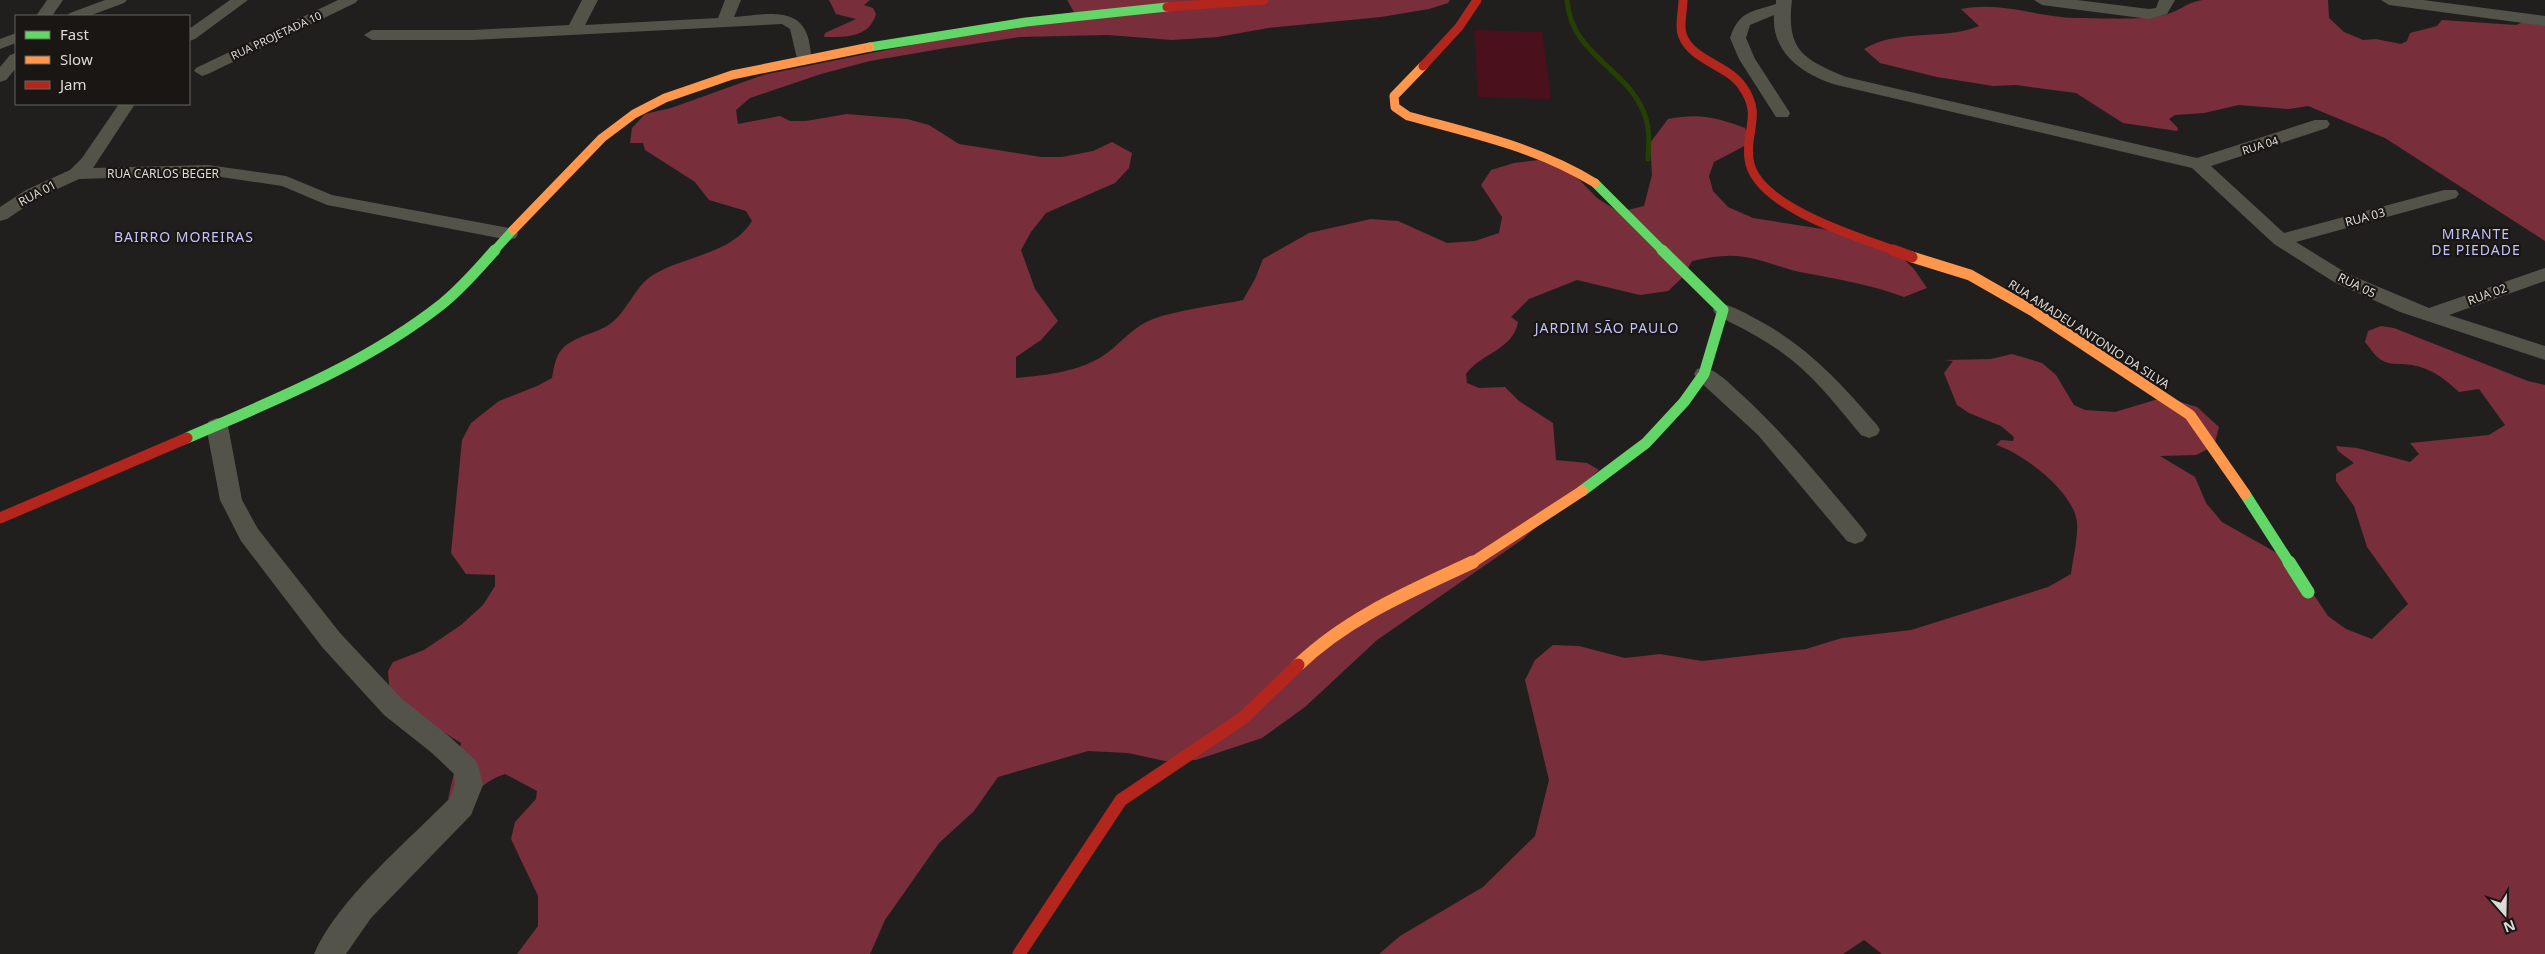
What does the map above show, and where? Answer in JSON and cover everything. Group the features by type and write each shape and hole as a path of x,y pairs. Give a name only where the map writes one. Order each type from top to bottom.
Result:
{"street":[{"path":"45,15 55,0"},
{"path":"78,15 119,0"},
{"path":"190,35 240,0"},
{"name":"RUA PROJETADA 10","path":"202,70 350,0"},
{"path":"574,31 590,0"},
{"path":"724,21 733,0"},
{"path":"0,518 304,388 393,339 442,303 605,135 620,122 643,109 682,93 732,76 932,35 1055,18 1264,0"},
{"path":"1477,0 1459,27 1394,96 1395,107 1408,116 1541,153 1571,166 1601,187 1724,310 1772,336 1800,357 1836,391 1869,430"},
{"name":"RUA AMADEU ANTONIO DA SILVA","path":"1683,0 1682,33 1686,42 1738,80 1751,98 1756,118 1750,151 1751,169 1765,188 1797,211 1912,257 1970,275 2033,310 2190,415 2231,472 2308,592"},
{"path":"2042,0 2149,14 2162,10 2167,0"},
{"path":"2390,0 2545,21"},
{"path":"1782,113 1747,59 1738,38 1743,23 1784,4 1782,34 1792,54 1814,70 1841,81 2198,164"},
{"path":"372,35 473,35 783,19 793,21 797,26 804,60"},
{"path":"0,44 15,38"},
{"path":"0,77 15,59"},
{"path":"0,83 15,81"},
{"name":"RUA CARLOS BEGER","path":"76,174 89,162 125,105"},
{"name":"RUA 04","path":"2198,164 2321,124"},
{"name":"RUA 05","path":"2198,164 2281,240 2333,273 2384,298 2545,353"},
{"name":"RUA CARLOS BEGER","path":"76,174 208,170 286,182 327,200 510,234"},
{"name":"RUA 01","path":"0,215 32,194 76,174"},
{"name":"RUA 03","path":"2281,240 2450,194"},
{"name":"RUA 02","path":"2430,315 2545,274"},
{"path":"1019,954 1121,800 1243,718 1322,642 1379,606 1480,559 1579,494 1646,443 1684,402 1704,374 1724,310"},
{"path":"1704,374 1736,398 1762,424 1855,535"},
{"path":"217,426 231,500 249,534 337,646 393,707 441,745 466,769 469,785 461,806 361,908 329,954"}],"shaded area":[{"path":"829,0 870,0 864,5 873,8 876,14 873,22 868,28 856,34 824,37 825,33 856,19 836,14"},
{"path":"1067,0 1450,0 1448,3 1429,9 1381,17 1268,28 1218,37 1172,40 1108,35 1020,37 946,48 870,61 821,74 750,98 736,110 738,124 780,116 790,121 806,121 847,114 907,119 929,125 959,144 1041,157 1062,157 1093,151 1112,142 1132,153 1129,168 1115,183 1046,213 1031,232 1021,250 1035,289 1058,321 1041,340 1016,357 1016,378 1063,372 1086,364 1107,353 1134,330 1153,319 1186,310 1243,300 1255,279 1263,259 1309,233 1371,219 1398,221 1447,243 1475,241 1499,233 1502,217 1481,185 1491,170 1514,163 1539,160 1567,167 1597,198 1619,212 1644,206 1652,175 1650,143 1668,119 1689,116 1707,117 1745,128 1750,143 1714,162 1709,176 1713,191 1728,207 1753,218 1841,232 1896,252 1914,269 1927,288 1904,297 1865,285 1800,272 1752,258 1725,256 1692,261 1683,277 1668,291 1640,295 1577,280 1529,299 1511,317 1518,322 1510,339 1472,367 1466,374 1467,383 1479,388 1505,387 1519,401 1553,423 1556,460 1587,463 1599,470 1523,539 1377,640 1305,707 1262,738 1196,760 1165,761 1128,753 1088,751 998,777 974,811 939,843 885,920 870,954 517,954 538,926 538,896 511,839 515,822 536,799 537,791 505,774 471,793 448,799 461,743 390,699 388,671 393,662 424,650 461,625 483,605 495,586 495,575 466,574 451,553 462,440 471,423 499,401 552,378 556,359 562,349 573,341 610,324 621,313 641,286 653,275 720,248 743,232 752,221 746,211 709,200 695,182 645,150 643,143 630,143 632,128 645,114 671,108 763,75 1074,12"},
{"path":"2203,0 2328,0 2329,18 2344,32 2363,40 2376,39 2401,44 2407,41 2410,33 2437,26 2442,20 2516,25 2535,17 2545,18 2545,241 2385,138 2308,106 2289,109 2239,105 2204,113 2175,115 2169,119 2178,128 2177,131 2123,123 2076,93 2016,85 1993,86 1937,77 1880,63 1864,49 1877,43 1906,36 1950,33 1979,26 1961,9 1991,7 2061,17 2110,19 2159,16"},
{"path":"1474,30 1542,32 1551,99 1478,97"},
{"path":"2381,326 2394,328 2528,381 2545,385 2545,954 1882,954 1864,940 1843,954 1379,954 1400,936 1483,887 1535,836 1549,780 1525,680 1535,660 1553,645 1579,646 1625,658 1660,654 1702,661 1806,649 1842,638 1911,630 2048,587 2071,574 2077,523 2074,511 2067,499 2058,487 2033,465 2020,456 1996,445 2001,440 2013,441 2014,437 2001,426 1969,413 1957,405 1944,373 1953,361 1944,360 1991,359 2012,354 2042,363 2056,375 2074,405 2085,410 2115,412 2165,397 2197,407 2219,427 2214,446 2196,455 2160,456 2195,477 2206,503 2222,522 2291,561 2328,616 2346,629 2372,639 2408,604 2367,547 2354,506 2336,481 2336,474 2354,463 2338,451 2336,446 2357,448 2410,462 2419,454 2410,443 2489,435 2505,425 2479,389 2459,392 2432,371 2419,366 2389,363 2379,358 2365,342 2368,331"}],"waterway":[{"path":"1567,0 1571,19 1578,34 1588,48 1636,97 1646,118 1649,142 1648,159"}],"traffic: fast":[{"path":"870,47 1026,22 1167,7"},
{"path":"1582,491 1646,443 1684,402 1704,374 1723,310 1595,183"},
{"path":"187,438 286,395 351,363 382,345 452,296 513,230"},
{"path":"2245,494 2308,592"}],"traffic: slow":[{"path":"513,230 602,138 634,114 665,98 698,85 767,66 870,47"},
{"path":"1423,66 1394,96 1395,107 1408,116 1528,150 1574,170 1595,183"},
{"path":"1912,257 1970,275 2033,311 2190,415 2245,494"},
{"path":"1298,665 1322,642 1379,606 1480,559 1582,491"}],"traffic: jam":[{"path":"1167,7 1264,0"},
{"path":"1423,66 1459,27 1477,0"},
{"path":"1683,0 1681,30 1685,41 1698,53 1738,81 1752,102 1754,121 1749,159 1751,169 1761,184 1798,210 1848,233 1912,257"},
{"path":"0,518 187,438"},
{"path":"1019,954 1121,800 1243,718 1298,665"}],"district":[{"name":"BAIRRO MOREIRAS","path":"184,236"},
{"name":"MIRANTE DE PIEDADE","path":"2476,242"},
{"name":"JARDIM SÃO PAULO","path":"1607,327"}]}
